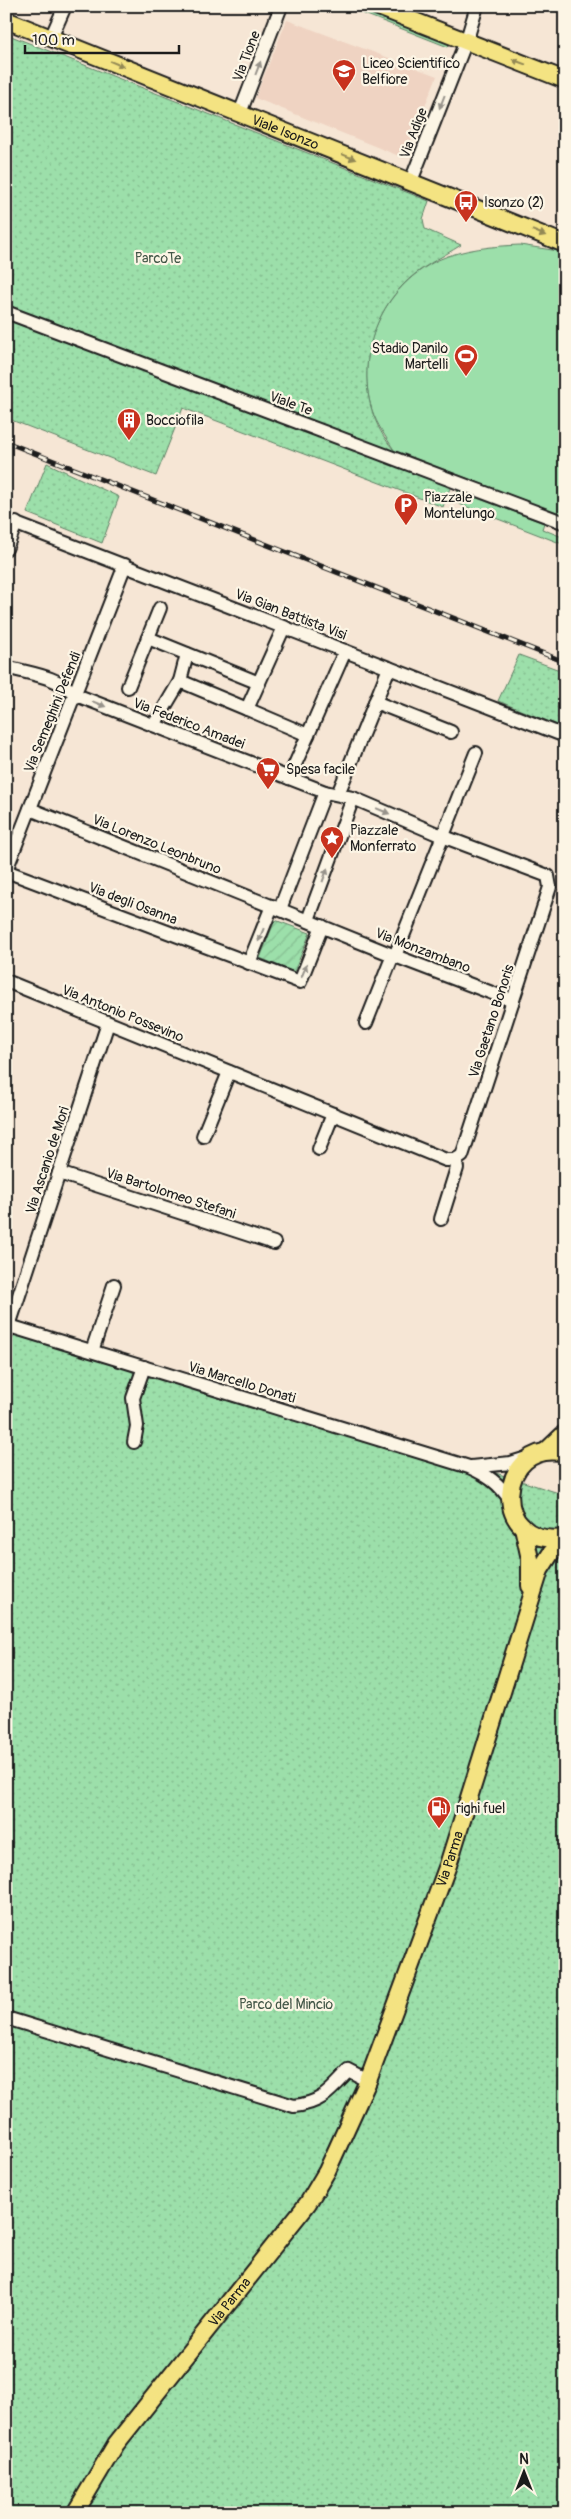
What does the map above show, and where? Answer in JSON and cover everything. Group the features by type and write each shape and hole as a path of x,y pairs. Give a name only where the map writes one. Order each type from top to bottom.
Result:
{"main road":[{"path":"376,6 565,80"},
{"name":"Viale Isonzo","path":"6,20 565,244"},
{"path":"510,1500 510,1487 515,1473 565,1433"},
{"path":"540,1454 565,1452"},
{"name":"Via Parma","path":"510,1500 514,1515 522,1527 530,1559 529,1604"},
{"path":"522,1527 537,1537 552,1540 565,1539"},
{"name":"Via Parma","path":"75,2513 116,2444 308,2203 327,2171 368,2081 448,1865 504,1692 529,1604 545,1560 565,1539"}],"street":[{"path":"52,38 65,6"},
{"name":"Via Adige","path":"411,181 466,40 477,6"},
{"name":"Via Tione","path":"240,113 280,9"},
{"name":"Viale Te","path":"6,312 565,522"},
{"path":"6,549 11,522"},
{"name":"Via Gian Battista Visi","path":"11,522 565,736"},
{"name":"Via Semeghini Defendi","path":"6,870 76,695 125,565"},
{"path":"128,687 160,608"},
{"path":"247,709 284,627"},
{"path":"148,638 259,683"},
{"path":"289,778 345,651"},
{"path":"154,726 180,681 187,654"},
{"name":"Via Federico Amadei","path":"6,667 37,674 68,686 76,695 154,726 289,778 353,798 442,836 535,870 548,876 550,887"},
{"path":"249,963 332,793 389,668"},
{"path":"180,681 308,735"},
{"path":"375,702 450,732"},
{"path":"366,1023 476,753"},
{"path":"308,920 353,798"},
{"name":"Via Lorenzo Leonbruno","path":"30,809 308,920"},
{"name":"Via degli Osanna","path":"6,870 300,982 322,926"},
{"name":"Via Gaetano Bonoris","path":"455,1160 462,1156 550,887"},
{"name":"Via Monzambano","path":"308,920 394,956 513,1001"},
{"name":"Via Antonio Possevino","path":"6,981 446,1160 455,1160"},
{"name":"Via Ascanio de Mori","path":"7,1329 108,1023"},
{"path":"203,1136 229,1072"},
{"path":"319,1149 332,1114"},
{"path":"441,1219 457,1168 455,1160"},
{"name":"Via Bartolomeo Stefani","path":"59,1173 274,1243"},
{"path":"92,1352 114,1285"},
{"name":"Via Marcello Donati","path":"7,1329 144,1367 469,1467 492,1478 510,1500"},
{"path":"134,1442 138,1426 133,1398 144,1367"},
{"name":"Via Marcello Donati","path":"469,1467 511,1463 540,1454"},
{"path":"6,2018 294,2106 312,2104 332,2090 349,2071 368,2081"}],"shaded area":[{"name":"Liceo Scientifico Belfiore","path":"287,20 437,76 404,158 255,98"}],"green space":[{"path":"344,6 353,6 449,44 448,47"},
{"name":"ParcoTe","path":"6,34 429,201 423,219 425,229 461,245 415,274 388,303 378,323 371,344 367,366 367,388 372,410 380,430 393,449 404,459 450,488 443,507 183,408 156,476 6,418"},
{"name":"Stadio Danilo Martelli","path":"520,245 565,252 565,516 394,450 374,415 367,388 367,365 370,344 388,304 402,287 419,272 447,256 478,249"},
{"path":"47,463 119,497 102,543 27,513"},
{"path":"458,491 544,523 542,529 565,538 565,545 454,502"},
{"path":"519,655 565,672 565,728 498,701"},
{"path":"275,920 310,933 294,972 260,958"},
{"name":"Parco del Mincio","path":"6,1318 565,1495 565,2513 6,2513"}],"railway":[{"path":"6,442 565,662"}],"place":[{"name":"Liceo Scientifico Belfiore","path":"344,92"},
{"name":"Isonzo (2)","path":"466,223"},
{"name":"Stadio Danilo Martelli","path":"466,377"},
{"name":"Bocciofila","path":"129,441"},
{"name":"Piazzale Montelungo","path":"406,526"},
{"name":"Spesa facile","path":"268,790"},
{"name":"Piazzale Monferrato","path":"332,859"},
{"name":"righi fuel","path":"439,1829"}]}
